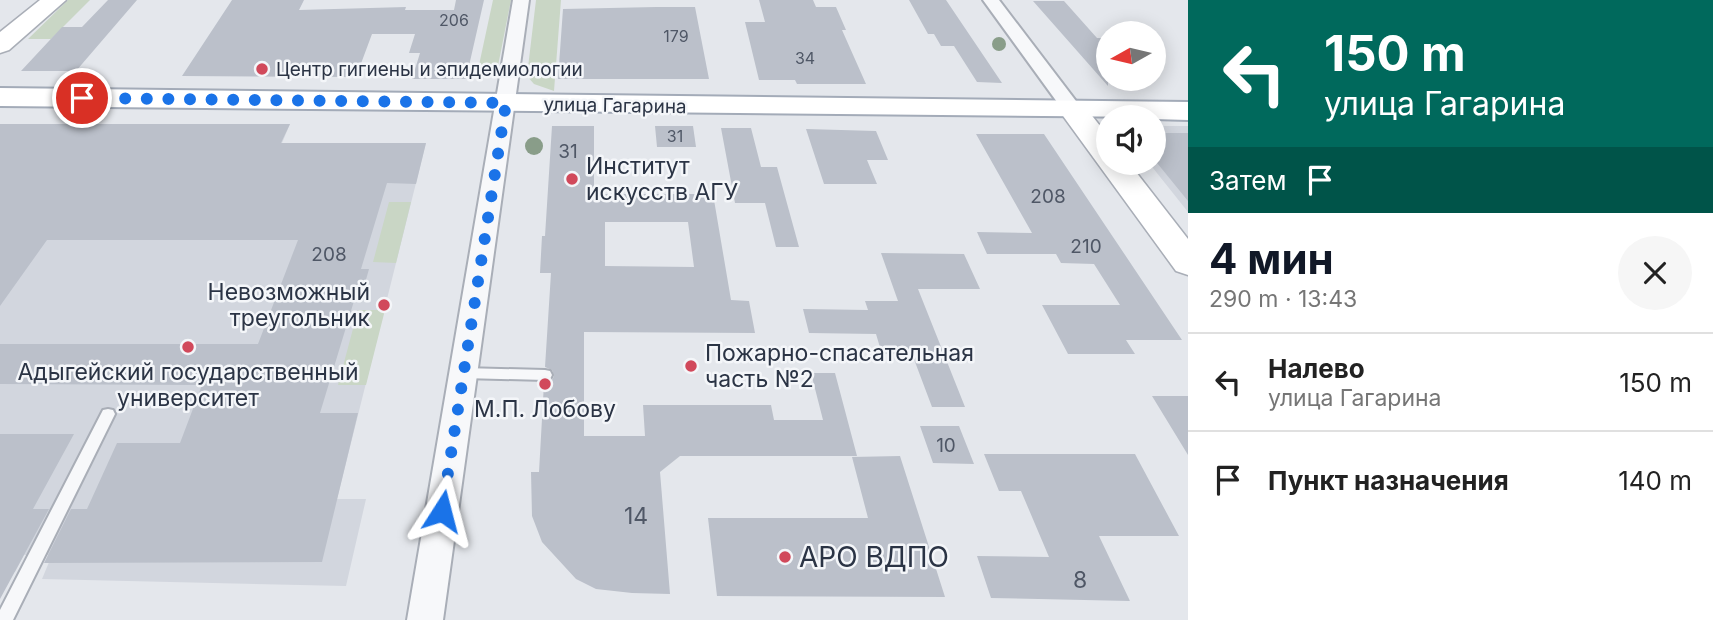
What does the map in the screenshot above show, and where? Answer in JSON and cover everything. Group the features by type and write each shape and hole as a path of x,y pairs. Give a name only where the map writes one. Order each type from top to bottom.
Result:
{"main road":[{"name":"улица Гагарина","path":"0,97 1188,111"}],"street":[{"path":"0,45 54,0"},
{"path":"425,620 522,0"},
{"path":"991,0 1096,140"},
{"path":"1122,175 1188,263"}],"lane":[{"path":"463,373 545,375"},
{"path":"4,620 108,414"}],"shaded area":[{"name":"Адыгейский государственный университет","path":"0,124 290,124 282,143 426,143 337,499 366,499 346,586 42,579 52,555 24,555 15,572 0,572"},
{"path":"1166,126 1188,126 1188,212 1159,175 1166,175"}],"green space":[{"path":"68,0 90,0 51,39 28,39"},
{"path":"493,0 511,0 496,76 476,79"},
{"path":"536,0 561,0 554,91 534,84 527,76"},
{"path":"389,202 411,202 396,263 373,262"},
{"path":"358,310 385,310 366,385 338,385"}],"building":[{"path":"108,0 137,0 76,71 21,71 62,27 82,27"},
{"path":"232,0 304,0 299,10 406,7 405,10 454,10 456,0 484,0 466,79 412,79 420,53 409,53 415,34 372,34 356,77 182,76"},
{"path":"759,0 813,0 816,7 836,7 846,30 842,30 866,84 797,84 795,80 759,80 745,22 765,22"},
{"path":"909,0 946,0 1002,83 977,82 954,46 941,46 934,34 928,34"},
{"path":"1033,1 1064,1 1096,37 1096,72"},
{"path":"695,7 709,79 558,79 563,9"},
{"name":"Адыгейский государственный университет","path":"0,124 290,124 281,143 426,143 416,184 387,183 361,269 369,269 360,301 354,301 320,413 358,413 322,562 44,563 71,509 87,509 117,443 180,443 202,385 0,384 0,344 258,344 298,240 47,240 0,306"},
{"path":"552,126 594,126 594,194 713,194 731,300 749,301 755,333 584,332 584,436 645,436 643,405 771,405 774,420 823,420 811,373 835,373 857,456 680,456 660,472 670,594 596,589 576,579 542,542 532,516 531,472 539,472 544,383 551,382 554,376 552,370 545,367 551,273 540,273 542,236 545,236","holes":["605,222 688,222 694,267 605,266"]},
{"path":"655,126 693,126 696,147 657,147"},
{"path":"721,128 751,128 761,167 777,167 799,247 776,247 765,203 735,203"},
{"path":"806,129 876,131 888,160 867,160 877,184 824,184"},
{"path":"1166,133 1188,133 1188,201 1166,174"},
{"path":"976,134 1044,134 1182,340 1126,340 1135,354 1068,354 1042,305 1120,305 1094,264 1061,263 1056,254 987,254 977,232 1032,233"},
{"path":"881,253 964,254 980,289 918,289 965,407 932,407 912,354 882,354 876,334 809,333 803,309 868,310 865,301 898,301"},
{"path":"1152,396 1188,396 1188,455"},
{"path":"920,426 959,426 974,464 933,463"},
{"path":"0,434 74,434 33,509 49,509 0,599"},
{"path":"984,454 1135,454 1179,536 1099,536 1130,601 991,598 977,556 1049,557 1021,491 999,491"},
{"path":"900,456 945,597 717,596 708,518 868,518 852,457"}],"place":[{"name":"Центр гигиены и эпидемиологии","path":"262,69"},
{"name":"Институт искусств АГУ","path":"572,179"},
{"name":"Невозможный треугольник","path":"384,305"},
{"name":"Адыгейский государственный университет","path":"188,347"},
{"name":"Пожарно-спасательная часть №2","path":"691,366"},
{"name":"М.П. Лобову","path":"545,384"},
{"name":"АРО ВДПО","path":"785,557"}],"route":[{"path":"82,98 506,103 442,511"}]}
